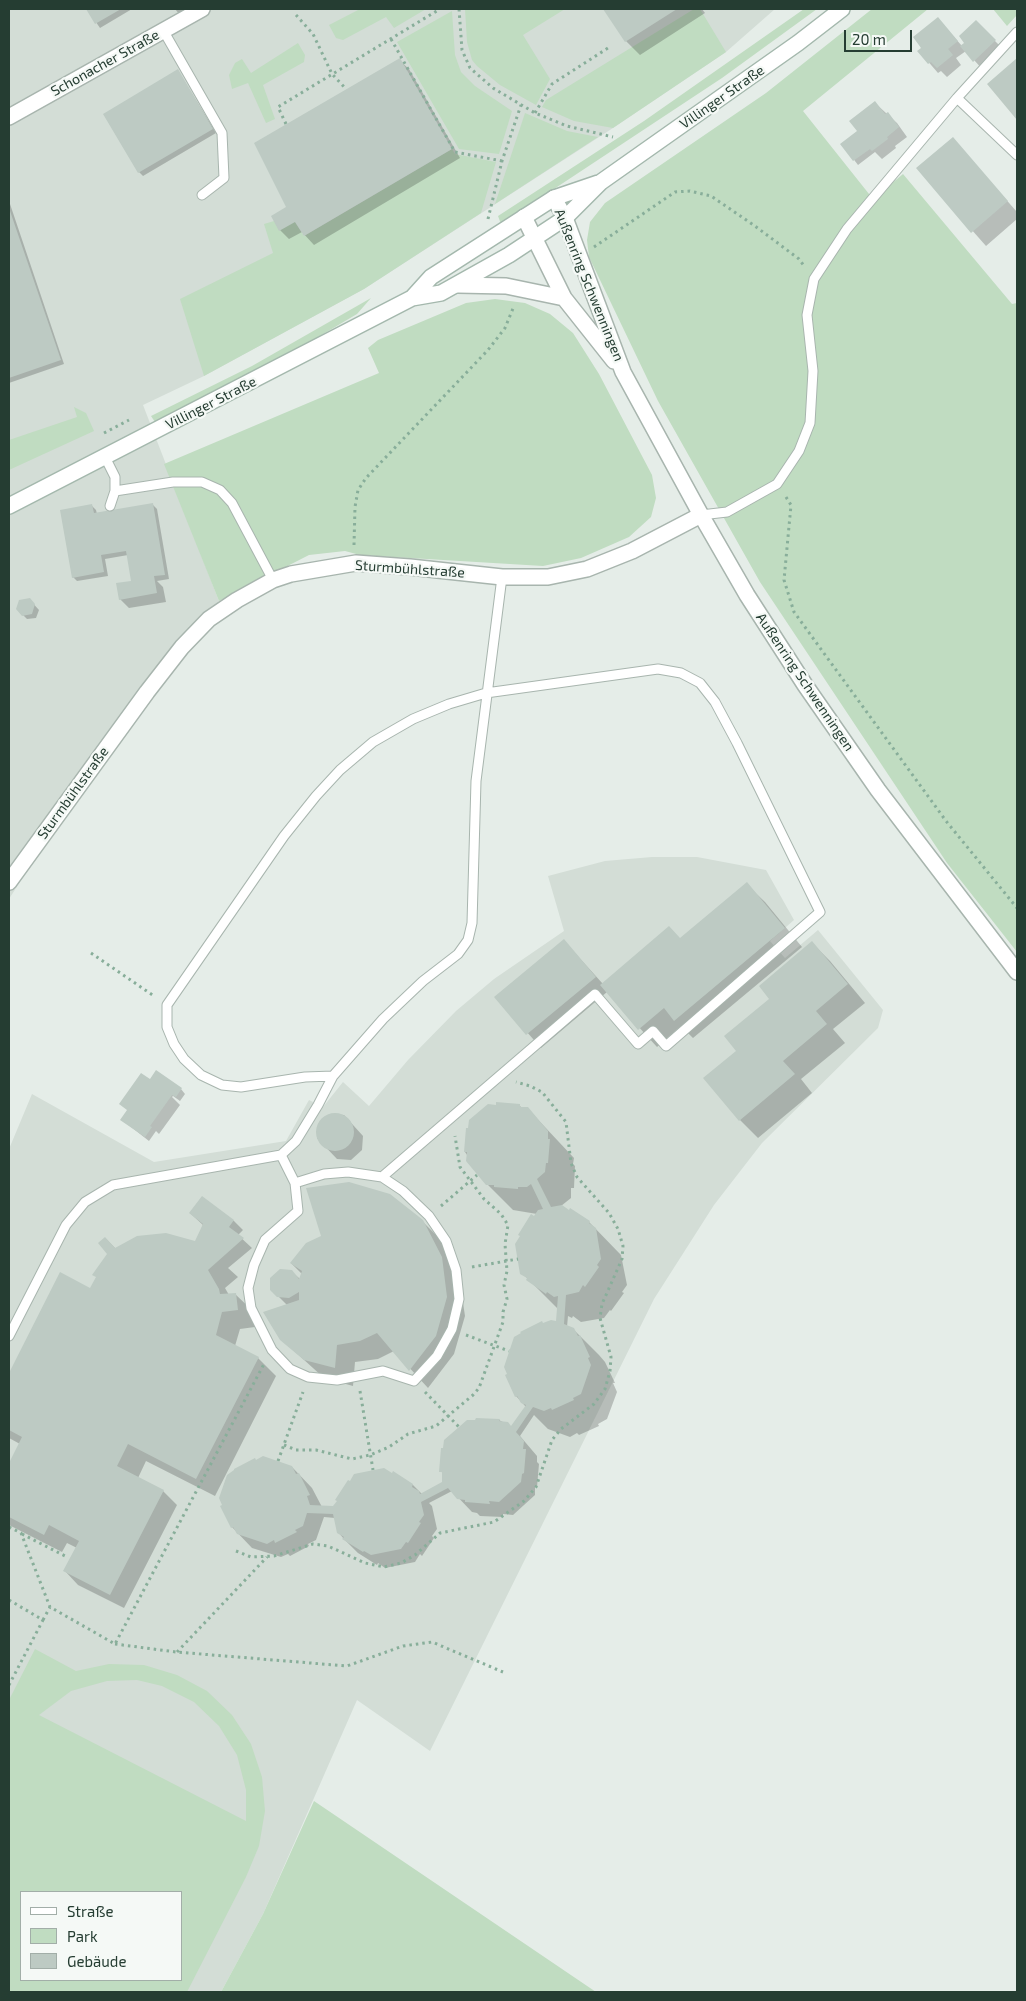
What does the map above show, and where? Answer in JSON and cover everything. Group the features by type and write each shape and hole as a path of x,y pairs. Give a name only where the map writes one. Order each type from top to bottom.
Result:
{"street":[{"name":"Schonacher Straße","path":"9,117 202,9"},
{"name":"Villinger Straße","path":"9,506 412,298 441,293 458,285 536,238 565,218 601,182 798,43 842,9"},
{"name":"Villinger Straße","path":"412,298 431,277 554,198 601,182"},
{"name":"Außenring Schwenningen","path":"554,198 565,218 623,372 701,515 748,595 805,685 884,797 1017,972"},
{"name":"Außenring Schwenningen","path":"524,217 564,298 623,372"},
{"path":"458,285 506,286 564,298"},
{"name":"Sturmbühlstraße","path":"9,882 147,692 182,647 209,619 237,600 273,580 291,574 356,563 502,577 548,577 586,568 632,551 701,515"}],"lane":[{"path":"163,30 222,133 224,178 202,195"},
{"path":"701,515 727,512 777,484 799,451 810,423 813,371 807,314 814,279 846,229 957,98 1017,32"},
{"path":"957,98 1017,155"},
{"path":"105,458 115,477 115,491 110,506"},
{"path":"115,491 173,482 202,482 220,490 232,503 273,580"},
{"path":"9,1336 66,1224 85,1202 113,1185 281,1155 296,1141 333,1076 383,1019 423,981 458,954 468,940 472,923 476,781 502,577"},
{"path":"333,1076 241,1087 222,1085 200,1075 179,1052 167,1027 167,1005 284,836 340,770 373,742 413,719 449,704 486,693 658,669 682,673 700,683 715,702 737,743 820,912 666,1046 653,1031 638,1044 595,994 382,1177"},
{"path":"281,1155 295,1183 298,1211 265,1240 254,1265 248,1288 251,1308 272,1350 290,1369 308,1377 336,1380 383,1371 414,1381 437,1356 452,1329 459,1299 456,1270 446,1241 429,1216 403,1191 382,1177 348,1172 324,1174 295,1183"}],"path":[{"path":"286,124 278,107 440,9"},
{"path":"459,9 462,50 470,68 493,88 535,113 567,126 613,137"},
{"path":"296,15 312,34 332,74 346,89"},
{"path":"391,39 455,152 502,161"},
{"path":"535,113 552,84 608,48"},
{"path":"487,218 502,161 521,105"},
{"path":"588,252 675,192 690,191 711,196 756,226 799,260 814,279"},
{"path":"356,563 354,524 358,490 366,478 488,350 505,328 514,305"},
{"path":"777,484 791,505 784,580 794,612 946,820 1017,908"},
{"path":"91,953 167,1005"},
{"path":"236,1551 251,1557 274,1556 313,1544 328,1546 365,1563 384,1567 401,1563 415,1556 440,1533 494,1522 524,1501 536,1487 552,1440 561,1429 594,1404 605,1389 611,1358 600,1318 602,1304 622,1259 623,1246 618,1229 608,1213 577,1177 571,1163 566,1122 555,1106 542,1092 530,1086 518,1082 492,1082"},
{"path":"429,1216 477,1175"},
{"path":"456,1270 518,1259"},
{"path":"452,1329 509,1351"},
{"path":"115,1644 272,1350"},
{"path":"358,1376 373,1470"},
{"path":"278,1461 308,1377"},
{"path":"414,1381 459,1427"},
{"path":"9,1527 68,1557"},
{"path":"21,1533 50,1607 115,1644 176,1652 347,1666 403,1646 432,1642 503,1672"},
{"path":"176,1652 267,1556"},
{"path":"9,1600 43,1620"},
{"path":"9,1685 50,1607"}],"shaded area":[{"path":"9,9 775,9 726,52 613,128 364,289 204,376 143,405 219,601 167,678 62,816 9,899"},
{"path":"652,857 697,857 766,870 794,920 770,941 785,958 818,930 883,1010 878,1028 762,1143 714,1205 654,1299 430,1751 357,1700 263,1914 221,1992 9,1992 9,1149 32,1094 154,1162 286,1141 309,1100 323,1107 343,1082 369,1106 408,1060 456,1011 494,979 564,931 548,876 605,861"}],"green space":[{"path":"360,9 426,9 394,28 386,17 343,40 336,38 329,25"},
{"path":"465,9 565,9 523,35 550,79 536,105 500,85 472,60 467,42"},
{"path":"694,9 700,9 726,52 613,128 574,121 542,107 546,100"},
{"path":"804,9 817,9 722,78 501,224 498,216 644,121"},
{"path":"872,9 928,9 803,111 873,199 903,174 1012,304 1017,303 1017,952 947,863 760,582 658,401 589,257 587,240 590,222 605,203 766,93"},
{"path":"993,9 1017,9 1017,15 1007,26"},
{"path":"452,11 455,55 461,72 475,86 512,111 499,154 459,149 397,42"},
{"path":"298,43 305,55 304,62 263,85 275,119 266,123 248,83 232,89 229,75 235,63 242,59 251,73"},
{"path":"525,113 567,131 598,137 495,204"},
{"path":"452,149 455,154 496,162 481,213 364,289 204,376 180,299 273,253 264,224 274,221 295,222 304,236"},
{"path":"371,298 357,314 291,353 208,397 155,422 151,416 252,366"},
{"path":"495,299 525,303 550,314 573,333 599,374 652,475 656,498 651,517 629,537 581,558 543,566 360,555 345,551 309,555 219,601 164,464 379,373 368,348 378,340 466,303"},
{"path":"74,407 86,413 94,431 9,470 9,440 77,417"},
{"path":"35,1649 76,1671 109,1664 144,1665 177,1675 207,1691 232,1715 251,1744 262,1777 265,1811 259,1846 246,1877 187,1992 9,1992 9,1700","holes":["137,1680 162,1686 194,1702 219,1726 237,1755 246,1790 246,1821 39,1715 71,1691 107,1681"]},
{"path":"314,1801 596,1992 221,1992 263,1914"}],"building":[{"path":"86,9 121,9 95,24"},
{"path":"603,9 677,9 625,42"},
{"path":"938,17 958,41 948,49 953,55 937,68 931,62 928,64 917,51 921,48 913,37"},
{"path":"976,20 996,40 973,62 960,46 964,43 959,36"},
{"path":"400,58 452,149 304,236 295,222 279,231 271,216 286,207 254,143"},
{"path":"1017,58 1017,120 987,84"},
{"path":"178,69 213,129 138,173 103,114"},
{"path":"875,101 885,114 888,112 899,127 887,137 888,139 872,151 870,149 853,161 840,144 857,131 849,121"},
{"path":"953,137 1008,201 971,233 916,168"},
{"path":"9,208 61,360 9,378"},
{"path":"153,503 165,575 154,576 157,593 119,600 116,583 131,581 126,551 101,555 104,572 72,578 60,510 92,504 94,513"},
{"path":"30,598 35,604 32,614 22,616 16,609 19,600"},
{"path":"747,882 785,928 674,1021 664,1008 638,1030 600,985 669,926 680,938"},
{"path":"564,939 596,977 526,1035 494,997"},
{"path":"812,941 848,984 816,1011 827,1024 783,1061 795,1074 739,1121 703,1078 736,1051 724,1036 769,999 759,986"},
{"path":"156,1070 182,1088 176,1097 172,1095 150,1126 152,1127 145,1137 120,1120 127,1110 119,1104 141,1073 150,1079"},
{"path":"496,1102 520,1104 520,1107 528,1107 548,1131 548,1139 550,1139 548,1163 546,1163 545,1172 537,1179 551,1207 562,1205 569,1210 570,1208 590,1221 589,1223 596,1228 601,1259 597,1265 599,1267 585,1287 583,1285 579,1292 566,1295 564,1324 574,1328 578,1336 580,1335 590,1357 588,1358 591,1365 581,1394 573,1398 574,1400 552,1410 551,1408 544,1411 533,1407 516,1432 524,1441 523,1449 526,1449 524,1473 522,1474 521,1482 499,1502 489,1501 490,1504 465,1502 465,1500 457,1499 448,1488 421,1502 424,1515 419,1522 421,1523 408,1543 406,1542 401,1549 371,1555 363,1552 342,1539 344,1537 337,1533 333,1514 307,1513 303,1526 295,1530 297,1532 275,1543 274,1540 267,1544 237,1534 233,1527 231,1528 220,1506 222,1505 219,1498 227,1475 255,1458 256,1460 263,1456 292,1466 296,1474 299,1473 310,1495 307,1496 310,1505 333,1506 348,1480 350,1481 354,1474 384,1468 392,1473 393,1471 413,1484 412,1487 419,1491 420,1494 442,1482 442,1472 439,1472 441,1448 443,1448 444,1440 467,1420 475,1420 476,1418 500,1419 499,1421 508,1422 511,1426 526,1405 521,1403 517,1396 515,1397 505,1375 507,1374 504,1367 514,1337 542,1321 543,1323 551,1320 556,1321 558,1296 554,1297 547,1292 546,1294 520,1274 515,1244 520,1236 518,1235 531,1214 534,1216 538,1210 543,1209 531,1184 527,1187 518,1187 518,1189 486,1185 466,1161 467,1152 464,1152 466,1128 468,1128 469,1120 488,1104 496,1105"},
{"path":"335,1113 349,1118 354,1132 349,1146 335,1151 321,1146 316,1132 321,1118"},
{"path":"349,1182 390,1194 423,1220 442,1257 447,1297 436,1336 409,1371 377,1333 360,1341 337,1345 335,1368 304,1360 280,1340 263,1312 299,1300 299,1292 289,1298 277,1297 270,1290 270,1278 280,1269 292,1270 299,1279 302,1271 290,1263 306,1243 321,1236 306,1188"},
{"path":"202,1196 234,1220 229,1227 244,1238 208,1270 220,1294 236,1293 238,1310 222,1312 216,1335 259,1357 196,1479 128,1444 117,1466 164,1490 110,1595 63,1571 79,1541 49,1525 44,1535 9,1517 9,1463 22,1437 9,1430 9,1373 60,1272 90,1288 96,1277 92,1275 107,1254 98,1243 105,1237 115,1248 137,1236 166,1233 195,1241 203,1224 189,1213"}]}
